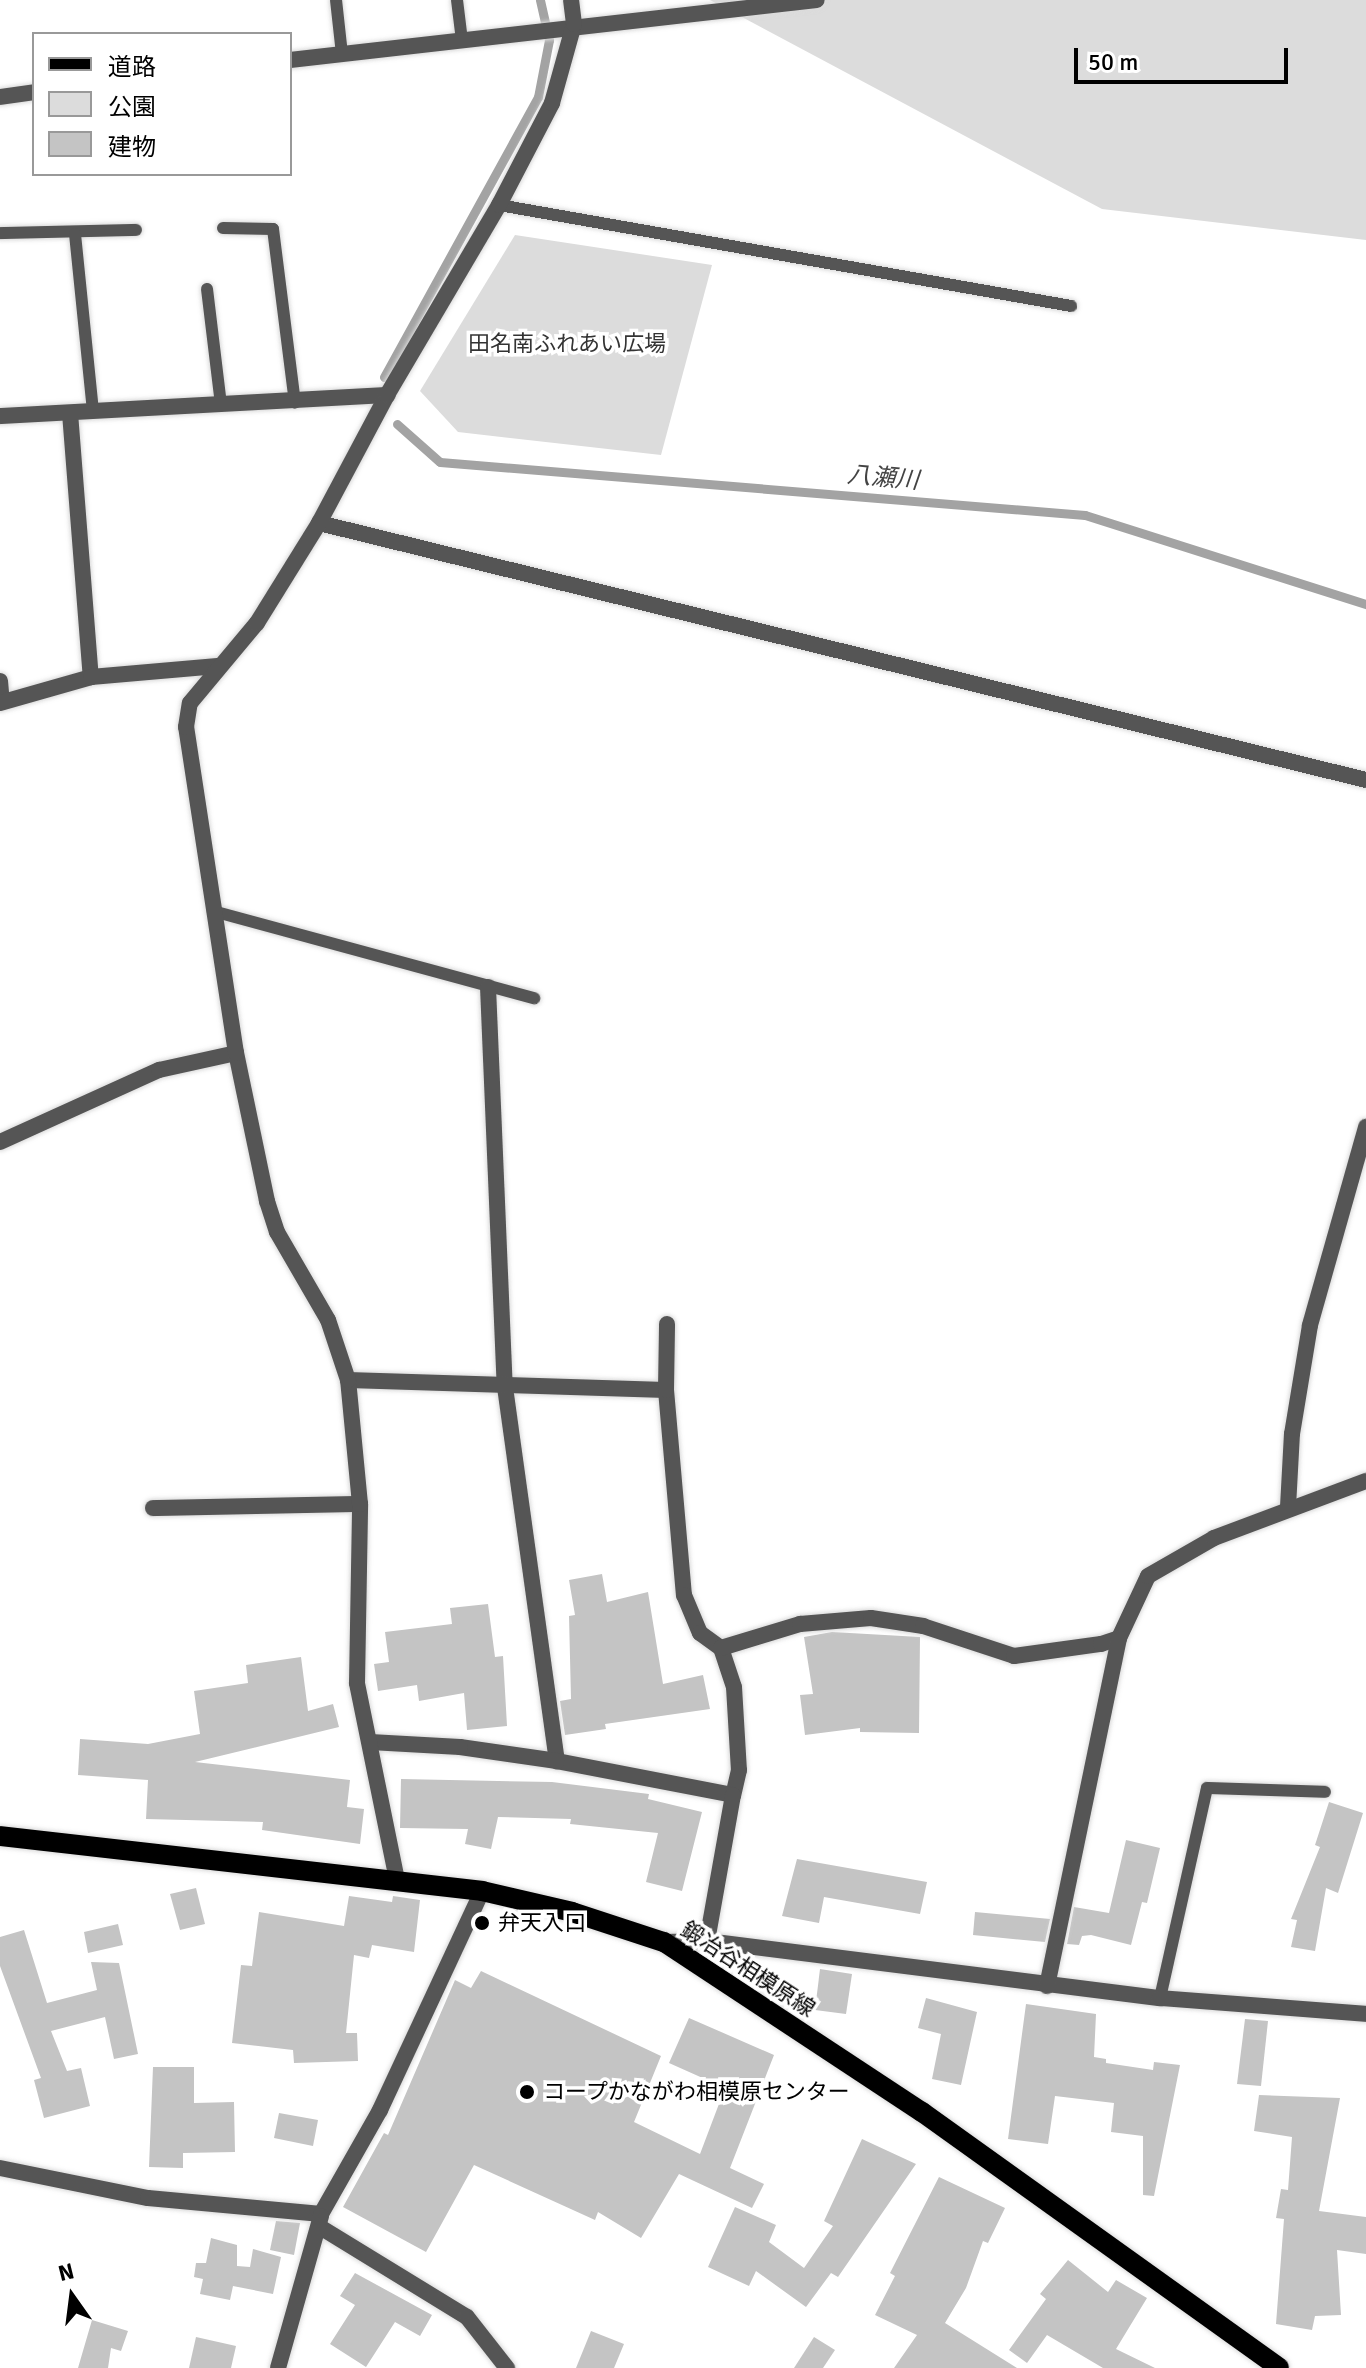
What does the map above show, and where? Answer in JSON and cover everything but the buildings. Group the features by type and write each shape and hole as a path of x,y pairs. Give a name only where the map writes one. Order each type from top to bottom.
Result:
{"main road":[{"name":"鍛冶谷相模原線","path":"0,1836 482,1891 572,1912 664,1942 922,2112 1279,2368"}],"street":[{"path":"397,1880 357,1683 360,1504 348,1380 319,1300 277,1232 236,1053 186,727 190,703 257,623 319,523 387,395 499,205 552,103 570,25 571,0"},
{"path":"292,60 570,25 817,0"},
{"path":"0,97 32,92"},
{"path":"0,416 295,403 387,395"},
{"path":"70,413 91,677"},
{"path":"319,523 1366,780"},
{"path":"0,681 1,702 91,677 218,666"},
{"path":"488,987 505,1387 557,1761"},
{"path":"0,1142 159,1070 236,1053"},
{"path":"1288,1507 1292,1434 1310,1325 1366,1127"},
{"path":"667,1324 666,1390 684,1595 700,1633 721,1648 734,1687 739,1770 707,1941"},
{"path":"348,1380 666,1390"},
{"path":"1047,1986 1119,1638 1148,1576 1214,1538 1288,1507 1366,1481"},
{"path":"153,1508 360,1504"},
{"path":"721,1648 800,1624 871,1618 923,1626 1014,1656 1034,1657 1119,1638"},
{"path":"370,1742 557,1761 733,1795"},
{"path":"278,2368 320,2220 380,2110 482,1891"},
{"path":"664,1942 707,1941 1047,1986 1366,2014"},
{"path":"0,2168 148,2198 320,2220 467,2317 507,2368"}],"lane":[{"path":"336,0 342,54"},
{"path":"457,0 462,39"},
{"path":"499,205 1071,306"},
{"path":"223,228 273,229 295,403"},
{"path":"0,233 75,234 136,230"},
{"path":"75,234 93,412"},
{"path":"207,289 221,405"},
{"path":"213,911 534,998"},
{"path":"1160,1998 1207,1788 1325,1792"}],"green space":[{"path":"710,0 1366,0 1366,240 1102,209"},
{"name":"田名南ふれあい広場","path":"515,235 712,265 661,455 458,432 420,391"}],"waterway":[{"name":"八瀬川","path":"384,377 538,97 549,40 540,0"},
{"name":"八瀬川","path":"397,424 440,462 1085,515 1366,604"}],"place":[{"name":"弁天入口","path":"482,1923"},
{"name":"コープかながわ相模原センター","path":"527,2092"}]}
